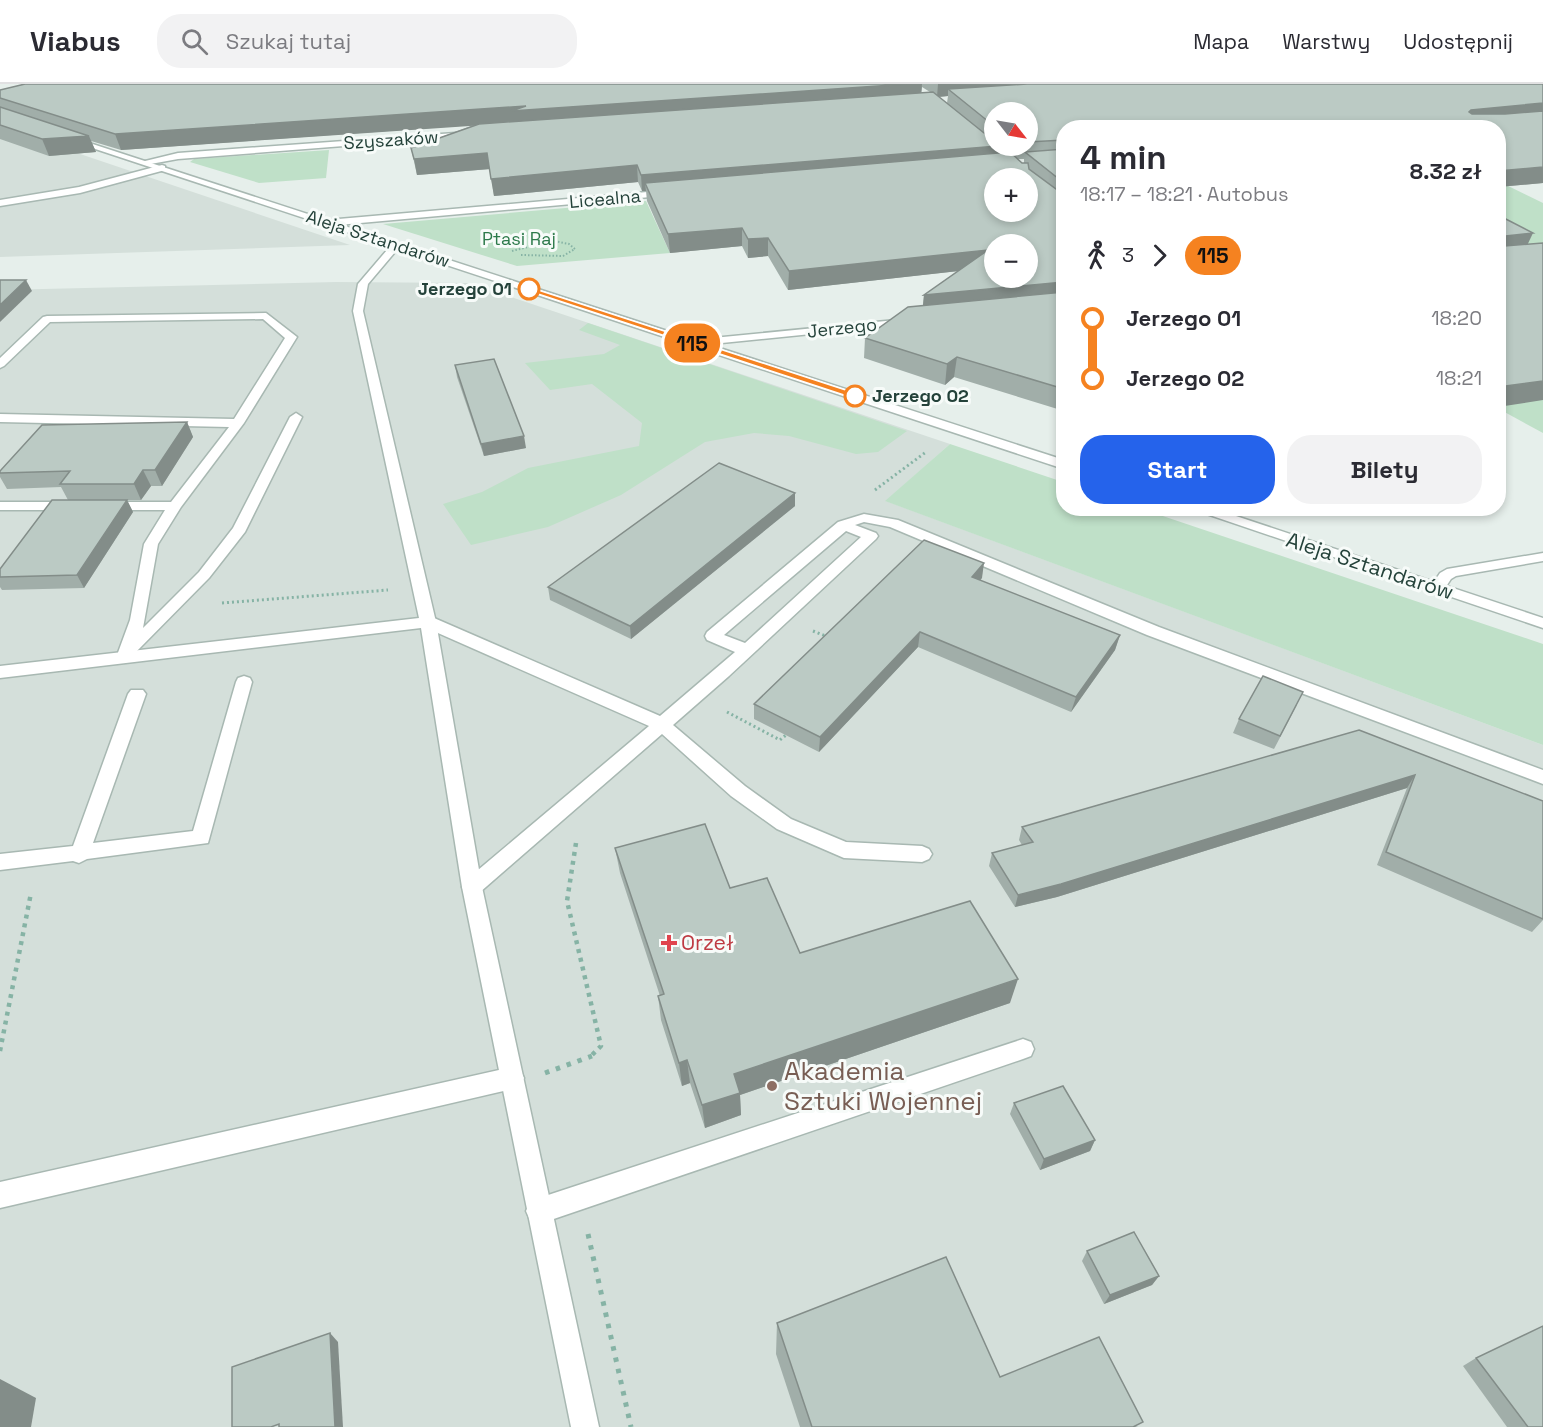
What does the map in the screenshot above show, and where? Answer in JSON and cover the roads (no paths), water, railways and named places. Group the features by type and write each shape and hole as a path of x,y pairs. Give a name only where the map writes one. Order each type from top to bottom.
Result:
{"street":[{"name":"Szyszaków","path":"145,162 178,156 474,134"},
{"name":"Aleja Sztandarów","path":"65,136 1056,462"},
{"path":"0,203 81,190 162,168"},
{"name":"Licealna","path":"327,223 680,193"},
{"path":"396,245 363,284 358,311 428,622 472,887 585,1427"},
{"path":"0,364 47,319 266,316 291,337 238,423 175,507 151,544 138,620 123,658"},
{"name":"Jerzego","path":"693,343 922,320"},
{"path":"123,658 204,575 240,529 296,417"},
{"path":"0,418 238,423"},
{"path":"0,506 175,507"},
{"name":"Aleja Sztandarów","path":"1220,516 1543,623"},
{"path":"746,650 713,636 843,525 864,518 893,523 1153,631 1543,777"},
{"path":"472,887 695,696 871,536 843,525"},
{"path":"1438,588 1445,576 1452,572 1543,557"},
{"path":"0,672 428,622 661,724 738,791 784,824 844,850 922,854"},
{"path":"0,862 79,855 201,838 244,682"},
{"path":"79,855 137,694"},
{"path":"539,1211 1023,1049"},
{"path":"0,1195 512,1078"}],"place":[{"name":"Jerzego 01","path":"529,289"},
{"name":"Jerzego 02","path":"855,396"},
{"name":"Orzeł","path":"669,943"},
{"name":"Akademia Sztuki Wojennej","path":"772,1086"}],"park label":[{"name":"Ptasi Raj","path":"519,239"}]}
